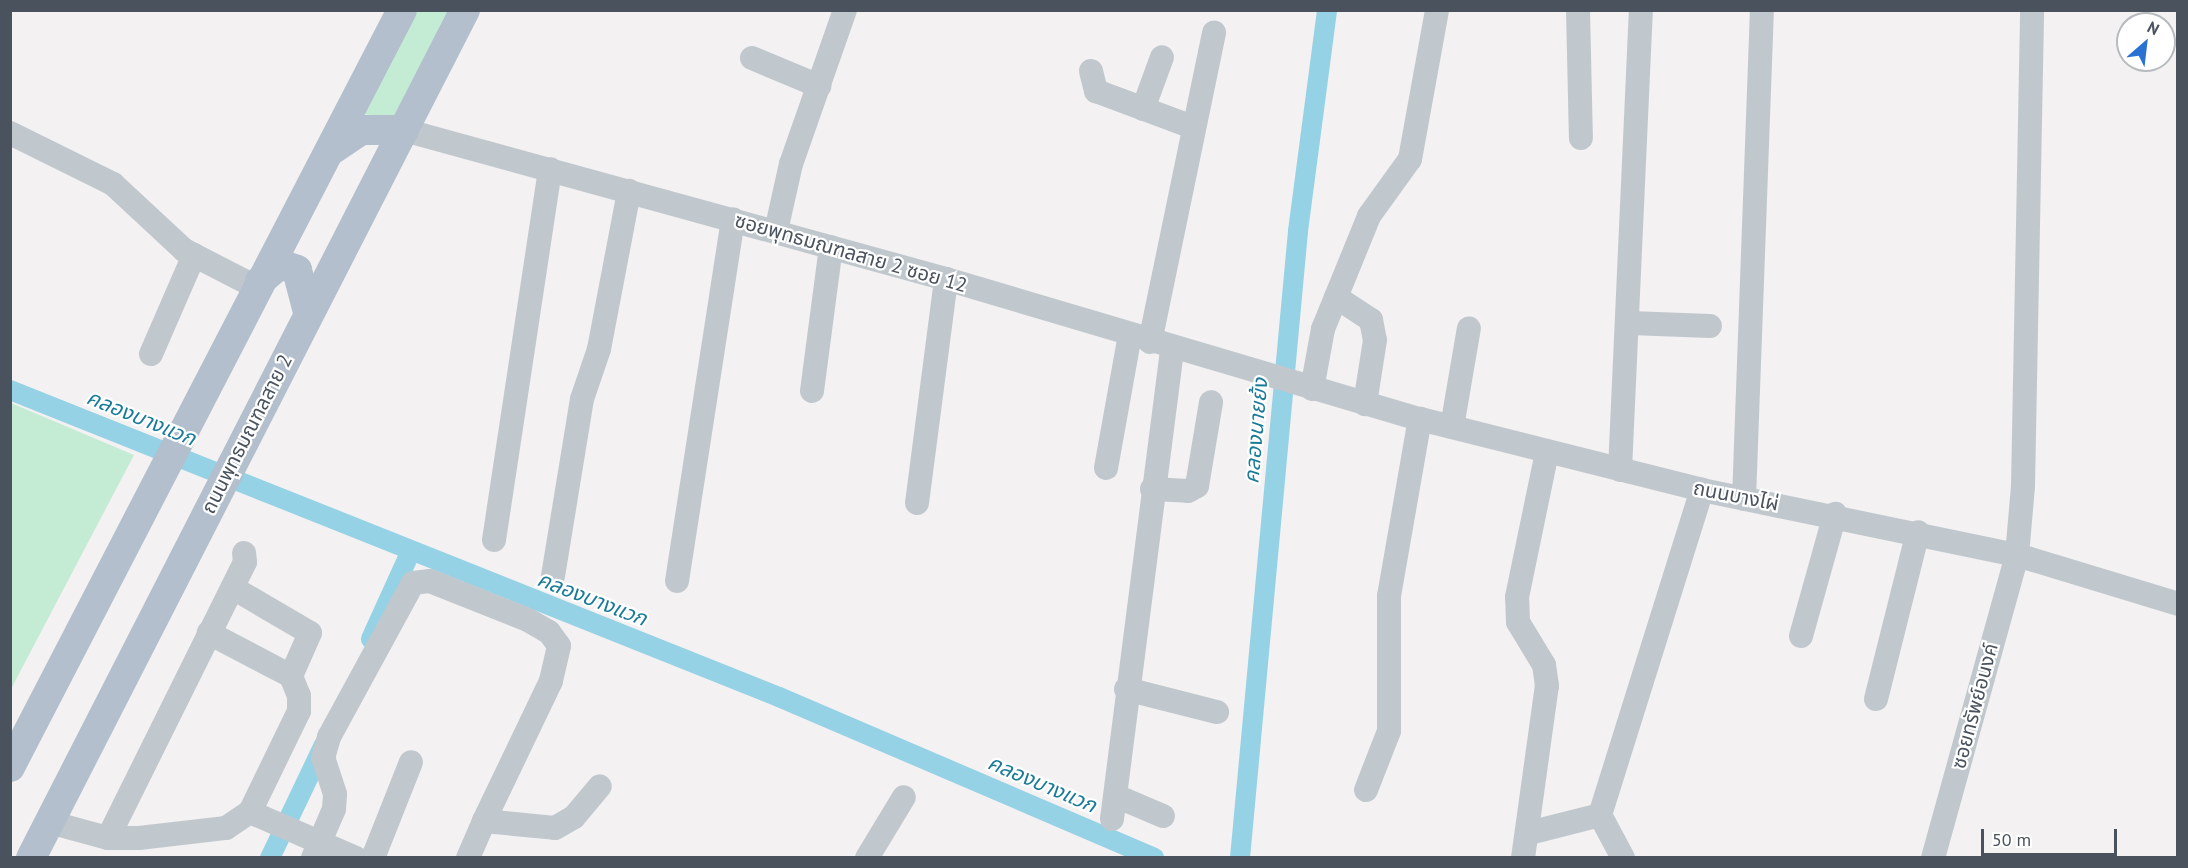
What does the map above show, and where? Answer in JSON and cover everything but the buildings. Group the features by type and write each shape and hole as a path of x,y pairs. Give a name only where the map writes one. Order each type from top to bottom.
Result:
{"main road":[{"path":"10,767 201,391 330,151 402,10"},
{"name":"ถนนพุทธมณฑลสาย 2","path":"31,858 308,312 465,10"},
{"path":"330,151 361,130 404,130"},
{"path":"258,284 277,266 290,265 302,278 308,312"}],"street":[{"path":"776,231 791,164 845,10"},
{"path":"1304,387 1323,329 1370,216 1410,159 1437,10"},
{"path":"1578,10 1581,138"},
{"path":"1620,470 1630,323 1641,10"},
{"path":"1744,499 1762,10"},
{"name":"ซอยทรัพย์อนงค์","path":"1933,858 2017,555 2023,486 2032,10"},
{"path":"1106,468 1151,342 1214,33"},
{"path":"1143,109 1162,57"},
{"path":"752,58 819,86"},
{"path":"1091,71 1096,91 1193,127"},
{"name":"ซอยพุทธมณฑลสาย 2 ซอย 12","path":"404,130 946,279 1304,387"},
{"path":"10,133 112,184 194,255 258,284"},
{"path":"494,540 550,169"},
{"path":"553,576 582,399 599,349 629,191"},
{"path":"676,581 733,219"},
{"path":"812,391 831,247"},
{"path":"151,354 194,255"},
{"path":"917,503 946,279"},
{"path":"1336,297 1371,320 1375,340 1365,404"},
{"path":"1630,323 1710,326"},
{"path":"1452,427 1469,328"},
{"path":"1151,342 1152,489 1126,689 1114,807 1163,816"},
{"name":"ถนนบางไผ่","path":"1304,387 1702,490 1835,514 2017,555 2178,604"},
{"path":"1152,489 1188,491 1197,486 1211,402"},
{"path":"1366,790 1389,731 1389,596 1420,418"},
{"path":"1523,858 1529,833 1547,686 1544,665 1518,622 1517,597 1548,452"},
{"path":"1623,858 1600,815 1702,490"},
{"path":"1801,636 1835,514"},
{"path":"1876,699 1918,532"},
{"path":"108,838 232,588 243,553"},
{"path":"317,850 335,794 323,758 329,738 403,593 413,583 430,580 528,620 559,646 551,681 468,858"},
{"path":"232,588 310,633 291,676 299,711 267,820"},
{"path":"210,633 291,676"},
{"path":"1126,689 1217,712"},
{"path":"373,858 403,784"},
{"path":"484,821 555,828 574,817 600,786"},
{"path":"867,858 904,797"},
{"path":"1529,833 1600,815"},
{"path":"49,822 108,838 226,828 267,820 317,850 356,858"}],"green space":[{"path":"412,11 455,11 398,117 359,114"},
{"path":"11,403 134,455 11,689"}],"waterway":[{"name":"คลองนายย้ง","path":"1240,858 1298,231 1327,10"},
{"name":"คลองบางแวก","path":"10,390 779,697 1154,858"},
{"path":"371,639 410,553"},
{"path":"270,858 324,745"}]}
